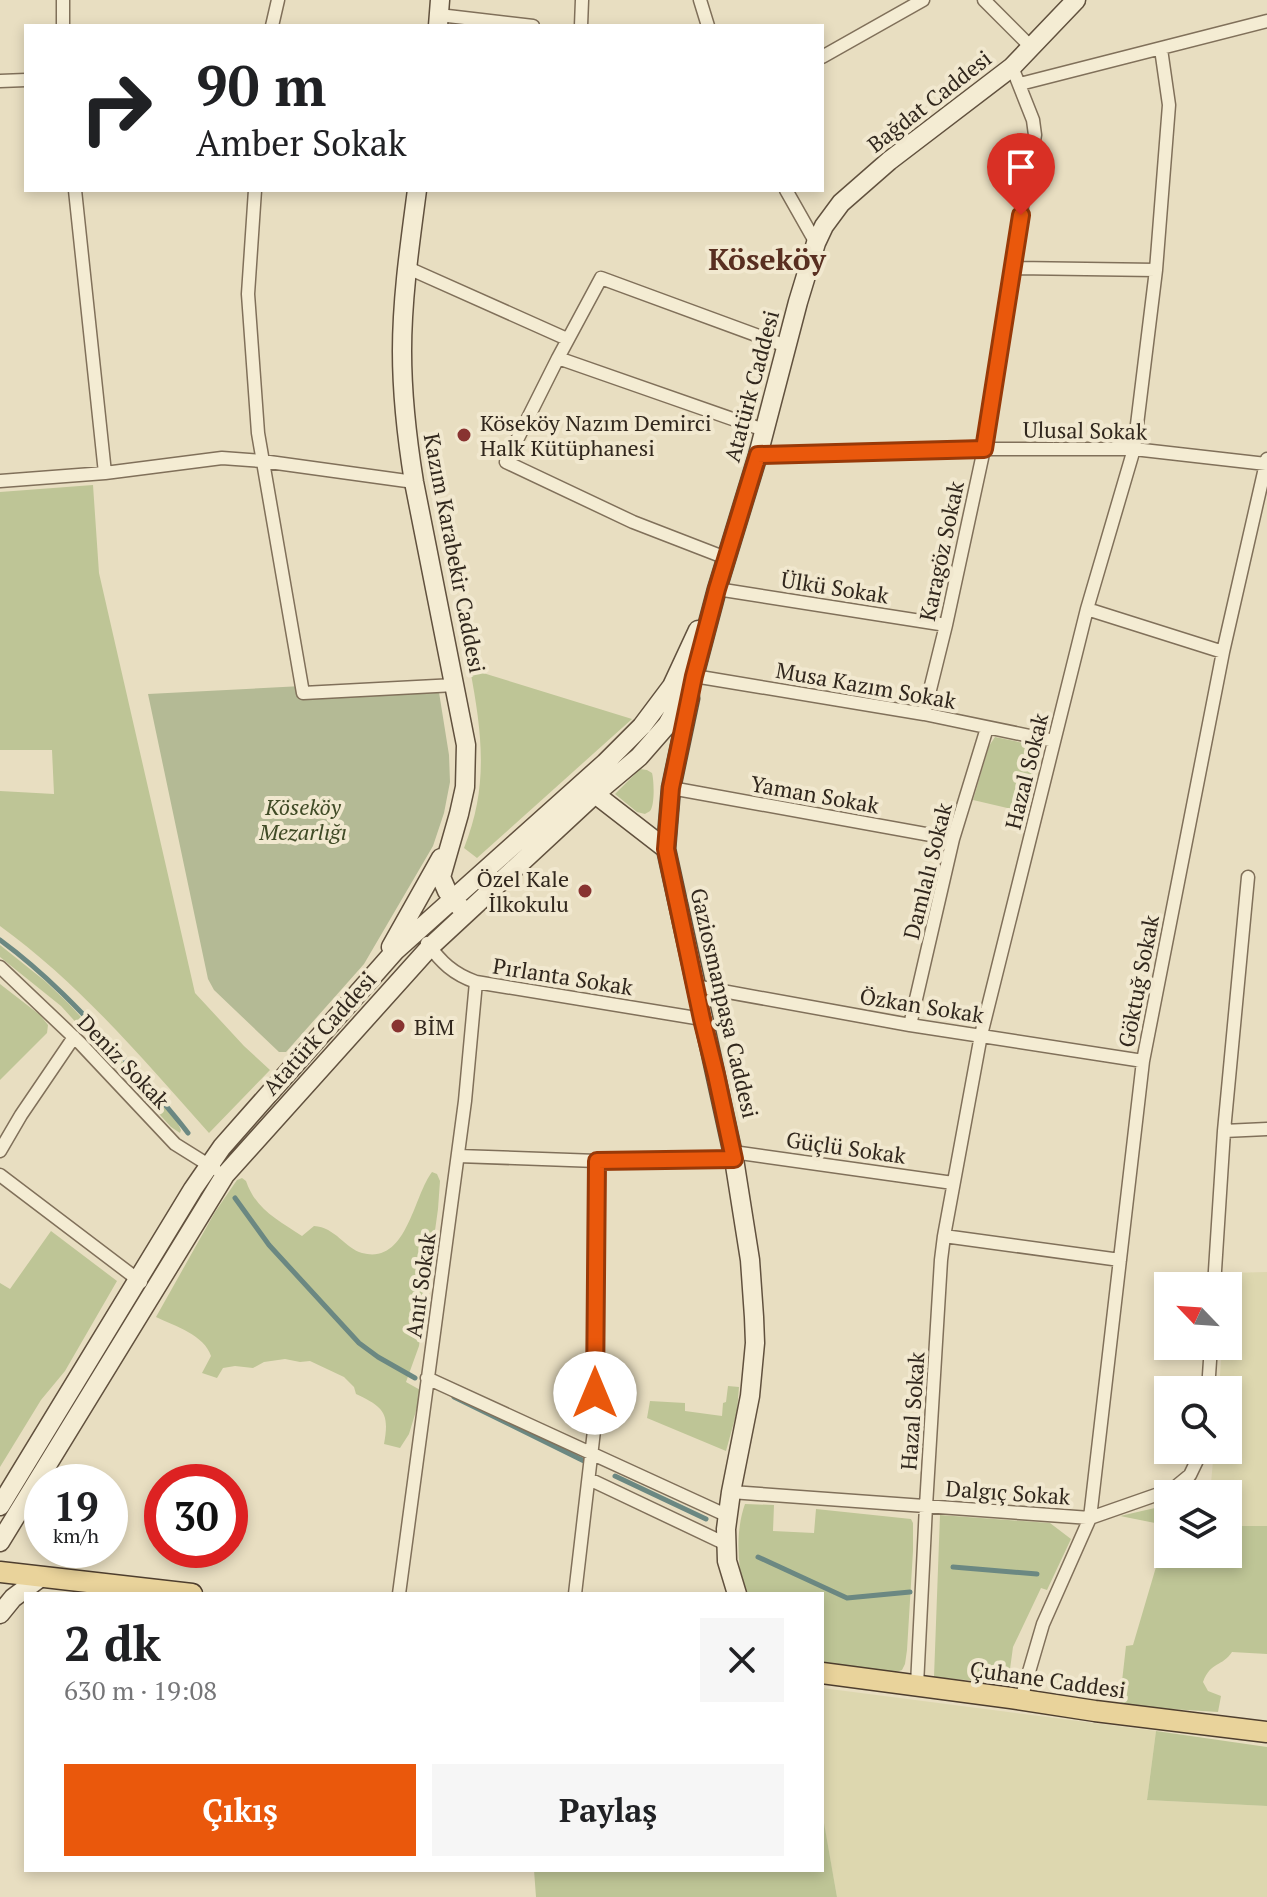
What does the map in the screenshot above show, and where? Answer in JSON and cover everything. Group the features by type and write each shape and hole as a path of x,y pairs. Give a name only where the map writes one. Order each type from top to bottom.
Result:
{"main road":[{"name":"Bağdat Caddesi","path":"816,243 831,214 854,191 1012,67 1076,0"},
{"name":"Kazım Karabekir Caddesi","path":"417,192 403,327 403,381 414,482 464,727 465,787 441,877 443,886 465,913"},
{"name":"Atatürk Caddesi","path":"0,1542 225,1175 430,947 639,757 676,711 694,676 816,243"},
{"name":"Atatürk Caddesi","path":"0,1506 207,1165 417,930 605,763 642,726 672,686 715,594"},
{"name":"Gaziosmanpaşa Caddesi","path":"694,676 671,788 666,849 733,1155 750,1260 755,1343 750,1396 731,1492 726,1544 729,1572 736,1592"},
{"path":"595,794 666,849"},
{"path":"377,972 450,842"},
{"path":"0,1572 174,1592"},
{"path":"0,1614 13,1598 41,1577"},
{"name":"Çuhane Caddesi","path":"824,1673 1267,1732"}],"street":[{"path":"63,0 63,24"},
{"path":"272,24 278,0"},
{"path":"581,24 582,0"},
{"path":"700,0 707,24"},
{"path":"895,0 904,12"},
{"path":"824,56 923,0"},
{"path":"984,0 1032,48"},
{"path":"439,14 517,24"},
{"path":"1020,84 1267,21"},
{"name":"Hazal Sokak","path":"917,1685 944,1236 981,1035 1087,609 1134,449 1156,270 1169,105 1161,49"},
{"name":"Karagöz Sokak","path":"924,714 984,449 1035,135 1033,120 1012,67"},
{"path":"0,81 24,80"},
{"path":"75,192 105,473"},
{"path":"255,192 248,294 258,433 303,693 455,685"},
{"path":"787,192 816,243"},
{"path":"408,268 567,339"},
{"path":"1011,268 1156,270"},
{"path":"726,558 633,522 506,462 601,278 786,346"},
{"path":"558,358 764,430"},
{"name":"Ulusal Sokak","path":"758,455 1134,449 1267,461"},
{"path":"0,481 105,473 222,458 414,482"},
{"name":"Göktuğ Sokak","path":"1021,1699 1043,1624 1090,1518 1143,1061 1223,652 1267,461"},
{"name":"Ülkü Sokak","path":"715,594 946,625"},
{"path":"1087,609 1223,652"},
{"path":"687,652 694,676"},
{"name":"Musa Kazım Sokak","path":"694,676 924,714 1054,741"},
{"name":"Damlalı Sokak","path":"910,1025 953,839 987,728"},
{"name":"Yaman Sokak","path":"671,788 953,839"},
{"path":"1215,1272 1224,1131 1248,877"},
{"name":"Pırlanta Sokak","path":"417,930 437,958 462,977 476,982 702,1019"},
{"name":"Deniz Sokak","path":"0,967 74,1037 175,1144 225,1175"},
{"name":"Anıt Sokak","path":"399,1592 465,1101 476,982"},
{"name":"Özkan Sokak","path":"695,986 910,1025 1143,1061"},
{"path":"0,1151 74,1037"},
{"path":"1224,1131 1267,1129"},
{"name":"Güçlü Sokak","path":"458,1156 597,1161 733,1155 953,1183"},
{"path":"575,1592 595,1422 597,1161"},
{"path":"0,1175 153,1292"},
{"path":"944,1236 1120,1260"},
{"path":"427,1378 728,1516"},
{"path":"1090,1518 1173,1489 1190,1475 1195,1464"},
{"path":"589,1479 726,1544"},
{"name":"Dalgıç Sokak","path":"731,1492 1090,1518"}],"shaded area":[{"path":"1267,1272 1267,1526 1242,1526 1242,1480 1211,1480 1213,1464 1242,1464 1242,1376 1220,1376 1221,1360 1242,1360 1242,1273"},
{"path":"824,1688 1156,1731 1147,1800 1267,1806 1267,1897 837,1897 824,1824"}],"green space":[{"path":"93,485 99,573 195,993 270,1070 209,1133 84,998 0,926 0,791 54,794 52,750 0,750 0,492"},
{"path":"470,669 632,719 477,858 464,848 477,803 481,759"},
{"name":"Köseköy Mezarlığı","path":"302,686 303,692 438,686 450,782 433,846 364,964 286,1052 279,1052 214,990 208,979 148,694"},
{"path":"995,737 1039,749 1039,761 1024,812 973,800 989,746"},
{"path":"640,769 652,773 653,781 652,808 645,814 637,812 615,794"},
{"path":"0,945 68,1003 175,1118 180,1133 171,1127 61,1006 0,957"},
{"path":"0,984 40,1015 48,1025 47,1033 0,1080"},
{"path":"432,1172 437,1174 440,1181 438,1209 419,1346 406,1382 422,1391 409,1434 400,1448 384,1444 386,1425 382,1412 356,1394 354,1387 344,1377 310,1361 285,1359 264,1362 253,1368 223,1368 217,1378 202,1373 211,1356 202,1342 156,1317 215,1212 237,1180 242,1178 246,1181 262,1207 302,1236 314,1226 321,1227 356,1251 377,1254 389,1249 399,1239"},
{"path":"51,1231 117,1281 65,1371 41,1400 0,1467 0,1283 10,1289"},
{"path":"728,1386 739,1387 737,1411 726,1451 647,1418 650,1401 685,1403 685,1411 722,1416"},
{"path":"745,1504 774,1505 773,1531 814,1533 816,1509 911,1519 913,1551 907,1650 902,1670 896,1672 824,1663 824,1592 744,1592 738,1549"},
{"path":"1154,1508 1154,1523 1120,1516"},
{"path":"940,1515 1050,1523 1071,1539 1047,1590 1041,1588 1013,1647 1008,1684 934,1677"},
{"path":"1242,1526 1267,1526 1267,1654 1232,1652 1213,1667 1203,1682 1208,1691 1221,1696 1218,1712 1123,1706 1120,1699 1126,1646 1133,1645 1156,1568 1242,1568"},
{"path":"1156,1731 1267,1747 1267,1806 1147,1800"},
{"path":"824,1823 837,1897 536,1897 534,1872 824,1872"}],"waterway":[{"path":"0,940 78,1009 188,1133"},
{"path":"235,1198 269,1245 359,1343 415,1378"},
{"path":"454,1397 584,1461"},
{"path":"615,1476 706,1519"},
{"path":"758,1557 847,1598 910,1592"},
{"path":"953,1567 1037,1574"}],"place":[{"name":"Köseköy Nazım Demirci Halk Kütüphanesi","path":"464,435"},
{"name":"Özel Kale İlkokulu","path":"585,891"},
{"name":"BİM","path":"398,1026"}],"district":[{"name":"Köseköy","path":"767,259"}],"route":[{"path":"595,1393 597,1161 734,1159 666,849 671,788 694,676 758,455 984,449 1021,215"}]}
